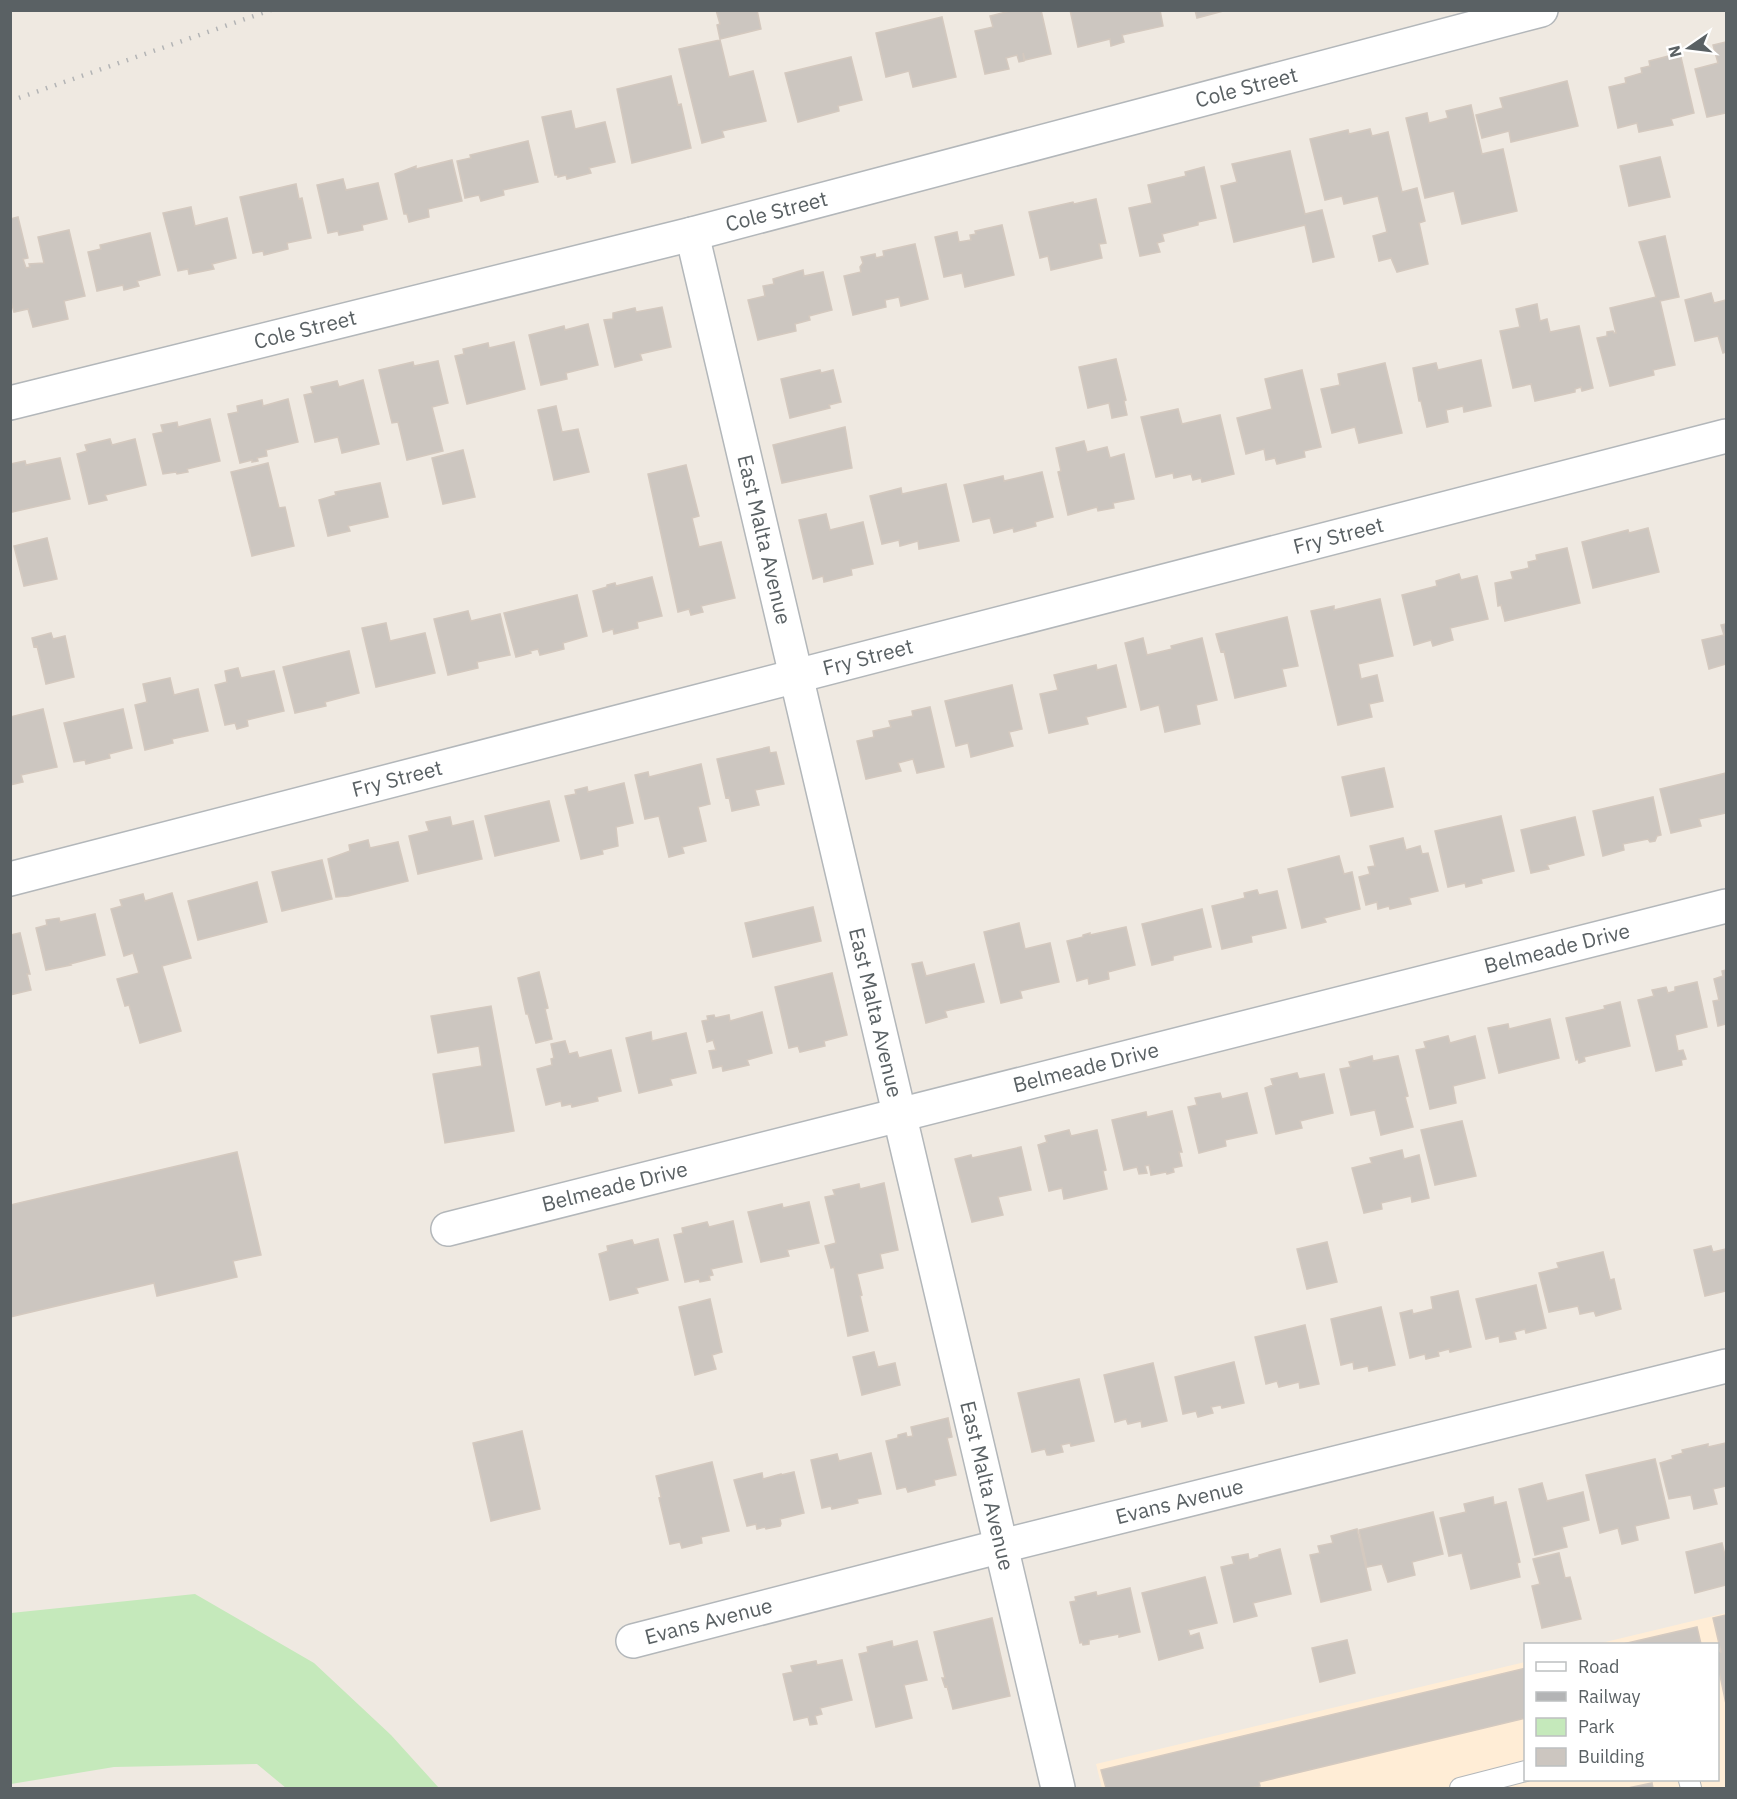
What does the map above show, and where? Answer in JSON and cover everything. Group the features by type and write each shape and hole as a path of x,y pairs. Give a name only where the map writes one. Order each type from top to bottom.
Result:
{"street":[{"name":"Cole Street","path":"10,403 692,234 1541,10"},
{"name":"East Malta Avenue","path":"692,234 1059,1788"},
{"name":"Fry Street","path":"10,879 1726,436"},
{"name":"Belmeade Drive","path":"448,1229 1726,906"},
{"name":"Evans Avenue","path":"633,1641 1002,1546 1726,1366"}],"lane":[{"path":"1460,1788 1524,1777"}],"shaded area":[{"path":"1726,1613 1726,1788 1102,1788 1096,1764 1524,1662 1524,1781 1719,1781 1719,1643 1601,1643"}],"green space":[{"path":"195,1594 314,1663 391,1735 439,1788 286,1788 257,1764 114,1767 11,1784 11,1613"}],"building":[{"path":"716,10 757,10 761,29 720,39 717,25 720,24"},
{"path":"1014,10 1041,10 1051,54 1025,60 1023,53 1024,61 1019,62 1017,55 1006,58 1009,69 985,74 975,31 993,27 990,16"},
{"path":"1070,10 1160,10 1163,26 1122,35 1124,42 1111,46 1110,39 1078,47"},
{"path":"1195,10 1227,10 1197,18"},
{"path":"942,17 956,77 913,87 909,71 886,77 876,33"},
{"path":"720,40 729,77 753,71 766,121 722,131 724,137 702,143 679,49"},
{"path":"1726,42 1726,113 1707,117 1695,69 1718,63 1713,45"},
{"path":"1680,53 1694,113 1671,119 1673,125 1639,132 1637,123 1618,128 1609,87 1626,83 1625,78 1642,73 1641,68 1650,66 1649,61"},
{"path":"851,57 862,100 838,106 839,111 798,122 785,73"},
{"path":"671,76 678,105 681,104 691,148 632,163 617,89"},
{"path":"1567,81 1578,126 1511,142 1509,131 1482,138 1476,115 1503,108 1500,98"},
{"path":"1471,105 1482,154 1503,149 1517,211 1462,224 1454,191 1425,198 1406,118 1427,113 1429,123 1448,118 1446,111"},
{"path":"571,111 575,129 605,122 615,162 589,168 591,173 567,179 566,175 558,177 555,175 542,117"},
{"path":"1370,129 1372,136 1388,132 1402,192 1417,188 1425,221 1419,223 1428,264 1397,272 1391,258 1379,261 1373,236 1387,232 1378,196 1344,204 1342,196 1325,200 1310,139 1348,130 1349,134"},
{"path":"528,141 538,182 503,190 504,195 481,201 479,195 465,198 457,161 471,158 470,155"},
{"path":"1290,151 1305,214 1322,210 1334,257 1313,262 1305,225 1234,242 1221,186 1237,182 1232,164"},
{"path":"1660,157 1670,197 1629,206 1620,166"},
{"path":"452,160 462,201 428,209 429,217 409,222 407,214 404,214 395,174 416,166 416,169"},
{"path":"1204,167 1216,218 1162,234 1164,241 1157,243 1160,252 1140,256 1129,208 1152,203 1148,185 1186,176 1185,172"},
{"path":"343,179 346,190 378,183 387,219 362,225 363,230 339,235 338,231 328,233 317,185"},
{"path":"296,184 299,199 302,198 311,238 287,243 288,249 264,255 263,251 253,253 240,197"},
{"path":"1096,199 1106,243 1099,244 1102,258 1051,270 1048,256 1040,258 1029,212"},
{"path":"191,207 195,226 227,218 236,258 212,264 214,269 189,274 188,269 178,271 163,213"},
{"path":"18,217 28,258 23,259 26,268 30,267 29,264 44,263 38,237 69,230 85,296 64,301 68,319 33,327 28,309 14,312 10,298 10,219"},
{"path":"1002,225 1014,275 965,287 962,273 944,277 935,237 957,232 959,242 971,240 970,235 976,234 975,231"},
{"path":"150,233 160,275 137,281 139,286 124,290 123,285 97,291 88,252 101,249 100,245"},
{"path":"1665,236 1679,297 1660,301 1675,365 1653,370 1654,375 1610,386 1597,338 1607,336 1607,332 1616,333 1610,308 1656,297 1639,242"},
{"path":"915,244 928,299 901,306 899,297 885,300 886,307 853,315 844,276 861,272 860,267 863,263 861,257 875,254 876,258 884,256 883,251"},
{"path":"803,270 804,276 823,272 832,310 809,316 810,320 795,324 796,331 758,340 748,300 765,296 763,286 774,284 773,279"},
{"path":"1711,293 1714,303 1726,300 1726,352 1723,353 1718,336 1695,341 1685,300"},
{"path":"1537,304 1540,321 1547,319 1550,332 1579,326 1593,388 1582,391 1581,387 1575,389 1575,392 1535,401 1531,384 1513,388 1500,331 1520,327 1516,309"},
{"path":"662,307 671,347 640,354 642,360 615,367 604,320 613,319 613,313 635,308 636,312"},
{"path":"588,324 598,365 566,373 567,379 541,385 529,335 564,326 565,330"},
{"path":"514,342 525,389 467,404 455,356 464,354 463,349 488,343 489,348"},
{"path":"1116,359 1126,400 1124,401 1127,415 1112,418 1109,403 1088,408 1079,367"},
{"path":"1481,360 1491,406 1464,412 1463,406 1446,410 1448,422 1427,427 1413,368 1436,363 1438,370"},
{"path":"438,361 448,403 432,407 443,451 407,460 398,422 392,423 379,370 413,362 414,366"},
{"path":"1385,363 1402,433 1359,443 1355,427 1332,433 1321,389 1340,385 1338,374"},
{"path":"820,370 821,373 833,370 841,402 829,405 830,408 790,418 781,379"},
{"path":"1302,370 1321,447 1304,451 1305,457 1277,464 1275,458 1266,460 1264,449 1246,454 1237,418 1272,409 1265,379"},
{"path":"363,380 379,444 342,453 338,437 315,442 304,395 313,393 311,387 337,381 339,387"},
{"path":"288,399 298,442 266,450 267,456 257,458 258,461 240,463 228,414 238,412 237,406 262,400 263,406"},
{"path":"556,406 562,432 578,429 589,472 554,480 538,410"},
{"path":"1178,409 1182,424 1220,415 1234,474 1202,482 1201,478 1193,480 1191,474 1174,478 1173,473 1156,477 1141,417"},
{"path":"210,419 220,461 187,469 188,472 163,474 153,434 163,432 161,425 177,422 178,427"},
{"path":"845,427 852,468 782,483 773,445"},
{"path":"110,439 112,445 135,439 146,485 105,495 107,500 89,504 77,454 87,451 85,445"},
{"path":"1084,441 1087,452 1107,447 1110,458 1124,454 1134,499 1113,503 1114,508 1098,511 1097,507 1068,515 1058,472 1061,471 1056,448"},
{"path":"463,450 475,497 443,504 432,458"},
{"path":"60,458 70,499 12,512 10,464 25,461 26,465"},
{"path":"268,463 279,508 285,507 294,546 252,556 231,472"},
{"path":"686,465 699,516 692,518 699,547 721,542 735,598 701,606 703,612 691,615 689,609 678,612 648,474"},
{"path":"1042,472 1053,517 1035,522 1036,526 1014,532 1013,528 994,533 990,518 973,522 964,485 1003,476 1004,481"},
{"path":"380,483 388,517 348,526 350,531 328,536 319,500 336,495 335,492"},
{"path":"946,484 959,541 919,549 918,541 900,546 899,540 882,544 870,496 901,488 902,494"},
{"path":"826,514 830,530 863,522 873,564 851,569 852,575 824,582 823,576 813,579 799,520"},
{"path":"1648,528 1659,572 1593,588 1582,542 1628,530 1629,533"},
{"path":"47,538 57,579 24,586 14,546"},
{"path":"1567,548 1580,603 1505,621 1501,605 1498,606 1495,583 1513,579 1511,572 1529,568 1528,562 1537,560 1536,555"},
{"path":"1459,574 1461,580 1477,576 1488,619 1450,628 1453,640 1433,646 1431,640 1414,645 1402,595 1437,586 1436,581"},
{"path":"652,577 662,616 637,622 638,628 614,634 613,629 603,632 593,591 615,583 616,586"},
{"path":"577,595 587,636 563,643 564,649 540,655 538,649 516,657 504,613"},
{"path":"1380,599 1393,656 1358,664 1361,679 1377,675 1383,701 1369,704 1372,717 1338,725 1311,611 1334,606 1334,610"},
{"path":"468,611 471,621 500,614 510,655 477,662 478,668 448,675 434,619"},
{"path":"1287,617 1298,666 1282,669 1286,686 1235,698 1224,651 1221,652 1216,634"},
{"path":"386,623 390,641 425,633 435,673 376,687 362,628"},
{"path":"1726,624 1726,664 1709,669 1702,640 1724,635 1721,625"},
{"path":"51,633 53,639 65,636 74,677 46,684 37,646 34,647 32,638"},
{"path":"1143,638 1147,655 1202,638 1217,700 1196,705 1200,724 1165,732 1159,705 1141,710 1125,643"},
{"path":"349,651 359,693 325,702 326,706 295,713 283,667"},
{"path":"1096,665 1097,670 1116,665 1126,707 1086,717 1088,724 1049,733 1040,694 1058,690 1054,675"},
{"path":"238,668 241,678 274,671 284,711 247,720 248,726 237,729 235,723 225,725 215,685 227,682 225,671"},
{"path":"170,678 174,695 198,689 208,731 172,739 173,743 145,750 135,705 147,702 143,684"},
{"path":"1012,685 1022,729 1009,732 1013,746 971,757 968,743 956,746 945,701"},
{"path":"930,707 944,767 917,773 913,759 898,763 901,771 866,779 857,741 874,737 873,731 891,727 889,721 913,716 912,711"},
{"path":"43,709 57,767 21,775 23,782 10,785 10,717"},
{"path":"123,709 132,748 109,754 110,758 86,764 85,760 74,762 64,723"},
{"path":"769,747 770,753 776,752 784,784 755,790 759,805 732,811 729,797 726,798 717,759"},
{"path":"701,764 710,804 698,807 706,841 682,847 684,853 669,857 659,816 645,819 635,775 648,772 649,777"},
{"path":"1384,768 1393,807 1351,816 1342,777"},
{"path":"1726,773 1726,813 1699,819 1701,826 1671,833 1660,789"},
{"path":"624,783 633,823 616,827 618,846 602,850 603,854 581,859 565,796 576,794 575,790 587,787 588,792"},
{"path":"1653,797 1661,835 1657,836 1655,841 1650,842 1648,839 1623,844 1624,850 1603,856 1593,811"},
{"path":"549,801 559,841 495,856 485,816"},
{"path":"1501,816 1514,871 1481,879 1482,883 1466,887 1465,883 1448,887 1435,831"},
{"path":"450,817 452,826 473,821 482,859 418,874 409,836 429,831 426,822"},
{"path":"1575,817 1584,855 1547,865 1549,869 1531,873 1521,830"},
{"path":"1403,838 1406,850 1420,846 1422,854 1428,853 1438,891 1409,898 1411,904 1390,909 1389,906 1378,909 1377,902 1366,905 1359,877 1370,874 1368,867 1375,866 1370,846"},
{"path":"368,840 370,848 398,842 408,881 336,897 328,859 350,851 349,845"},
{"path":"1339,856 1344,874 1352,872 1360,909 1324,918 1326,922 1302,928 1288,869"},
{"path":"322,860 332,899 282,911 272,872"},
{"path":"257,882 267,922 198,940 188,901"},
{"path":"1257,890 1259,895 1277,891 1286,928 1251,936 1252,942 1222,949 1212,906 1245,898 1244,893"},
{"path":"172,893 191,958 162,966 181,1031 140,1043 129,1005 125,1006 117,979 139,973 133,953 124,956 111,909 122,906 120,900 143,894 145,901"},
{"path":"813,907 821,941 753,957 745,923"},
{"path":"1202,909 1211,947 1173,956 1173,960 1152,965 1142,924"},
{"path":"95,914 105,955 46,970 36,928 47,925 46,920 59,918 60,922"},
{"path":"1019,923 1025,949 1050,943 1059,982 1020,991 1022,998 1001,1003 984,932"},
{"path":"1126,927 1135,965 1108,972 1109,979 1089,984 1088,978 1077,981 1067,941 1090,933 1090,935"},
{"path":"20,933 30,974 27,974 31,990 10,995 10,935"},
{"path":"922,962 926,976 974,964 984,1002 945,1011 947,1017 926,1023 912,964"},
{"path":"1726,970 1726,1024 1718,1026 1713,1001 1719,1000 1714,979 1723,976 1722,971"},
{"path":"539,972 548,1008 545,1009 552,1039 536,1043 528,1014 526,1014 518,978"},
{"path":"832,973 847,1035 824,1041 825,1046 800,1052 798,1046 789,1048 775,987"},
{"path":"1697,982 1707,1027 1675,1035 1678,1051 1683,1050 1686,1059 1681,1060 1682,1065 1656,1071 1638,1000 1654,996 1652,990 1666,987 1668,993 1675,991 1675,987"},
{"path":"1620,1002 1630,1046 1584,1057 1585,1061 1579,1063 1578,1059 1576,1060 1566,1018 1605,1009 1604,1006"},
{"path":"491,1006 514,1131 445,1143 433,1074 482,1066 479,1046 438,1053 431,1016"},
{"path":"762,1012 772,1053 747,1060 749,1065 723,1071 722,1066 713,1068 709,1051 716,1050 713,1040 707,1042 702,1021 708,1020 707,1016 714,1015 715,1018 729,1015 730,1021"},
{"path":"1550,1019 1559,1058 1499,1073 1488,1028 1508,1024 1509,1029"},
{"path":"651,1032 652,1041 686,1033 696,1073 670,1079 672,1085 639,1093 626,1038"},
{"path":"1448,1036 1450,1043 1475,1036 1485,1078 1453,1086 1456,1103 1430,1109 1416,1050 1426,1048 1424,1042"},
{"path":"565,1041 569,1054 577,1052 579,1058 611,1050 621,1091 597,1097 598,1101 572,1107 571,1104 562,1106 561,1101 546,1105 537,1069 552,1065 551,1059 554,1058 551,1044"},
{"path":"1372,1056 1373,1061 1398,1056 1413,1127 1381,1135 1375,1110 1351,1115 1340,1069 1351,1067 1349,1062"},
{"path":"1297,1073 1299,1079 1324,1074 1333,1113 1300,1121 1302,1128 1276,1134 1265,1088 1273,1085 1271,1079"},
{"path":"1220,1093 1222,1099 1247,1093 1257,1133 1225,1140 1226,1146 1199,1153 1188,1107 1197,1105 1195,1098"},
{"path":"1172,1111 1182,1152 1179,1152 1182,1166 1173,1168 1174,1172 1167,1174 1166,1172 1151,1175 1149,1165 1145,1166 1147,1173 1139,1174 1137,1167 1124,1170 1112,1120 1146,1112 1147,1117"},
{"path":"1462,1121 1476,1176 1435,1185 1421,1130"},
{"path":"1069,1130 1071,1136 1097,1130 1106,1170 1103,1171 1107,1189 1064,1199 1062,1188 1049,1191 1038,1145 1047,1142 1045,1136"},
{"path":"1021,1147 1031,1190 998,1197 1003,1215 972,1222 955,1159 971,1155 972,1158"},
{"path":"1402,1150 1404,1159 1419,1155 1429,1198 1412,1202 1411,1196 1381,1203 1382,1209 1364,1213 1352,1168 1372,1163 1370,1158"},
{"path":"237,1152 261,1255 233,1261 237,1277 157,1296 154,1283 10,1317 10,1205"},
{"path":"884,1183 898,1250 880,1254 883,1268 857,1274 868,1331 848,1336 834,1267 831,1268 825,1246 836,1243 825,1197 835,1195 833,1190 859,1184 860,1189"},
{"path":"809,1202 819,1243 787,1250 789,1256 761,1262 748,1212 782,1204 783,1208"},
{"path":"733,1221 742,1262 711,1269 713,1275 709,1276 710,1280 700,1282 699,1279 685,1282 674,1235 683,1233 682,1228 707,1222 709,1227"},
{"path":"658,1239 668,1280 636,1288 638,1293 610,1300 599,1254 608,1251 607,1246 632,1240 634,1245"},
{"path":"1327,1242 1337,1282 1307,1289 1297,1249"},
{"path":"1711,1246 1713,1252 1726,1249 1726,1291 1705,1296 1694,1250"},
{"path":"1603,1252 1610,1280 1614,1279 1621,1309 1596,1316 1594,1311 1580,1314 1578,1306 1549,1312 1539,1273 1559,1268 1557,1263"},
{"path":"1536,1285 1546,1328 1526,1333 1525,1329 1514,1332 1516,1339 1500,1342 1499,1336 1486,1339 1476,1299"},
{"path":"1458,1291 1471,1347 1450,1352 1449,1349 1438,1352 1439,1356 1426,1359 1425,1354 1410,1358 1400,1313 1412,1310 1413,1314 1433,1309 1431,1297"},
{"path":"710,1299 722,1352 712,1355 716,1369 695,1375 679,1307"},
{"path":"1381,1307 1395,1365 1369,1371 1368,1366 1354,1369 1353,1362 1341,1365 1331,1319"},
{"path":"1305,1325 1319,1384 1300,1388 1299,1382 1279,1387 1277,1381 1266,1384 1255,1337"},
{"path":"874,1352 878,1367 895,1363 900,1385 862,1395 853,1357"},
{"path":"1234,1362 1244,1403 1222,1408 1221,1405 1211,1407 1213,1413 1198,1417 1196,1411 1183,1414 1175,1377"},
{"path":"1153,1363 1167,1421 1142,1427 1141,1421 1128,1424 1126,1419 1115,1422 1104,1375"},
{"path":"1079,1379 1094,1441 1071,1446 1070,1443 1061,1445 1063,1452 1050,1455 1047,1455 1045,1449 1032,1452 1018,1393"},
{"path":"948,1418 952,1437 947,1438 956,1475 934,1480 935,1485 908,1492 906,1487 897,1489 886,1441 906,1433 907,1437 913,1436 911,1427"},
{"path":"522,1431 540,1509 491,1521 473,1443"},
{"path":"1726,1443 1726,1486 1713,1489 1717,1504 1694,1509 1691,1495 1669,1499 1660,1463 1673,1459 1672,1456 1683,1453 1682,1450 1708,1444 1708,1447"},
{"path":"871,1453 881,1494 857,1499 858,1503 832,1509 831,1506 822,1508 811,1460 837,1454 839,1461"},
{"path":"1655,1459 1669,1518 1635,1526 1638,1540 1622,1544 1618,1528 1600,1533 1586,1475"},
{"path":"712,1462 729,1531 701,1537 702,1543 682,1548 680,1542 670,1544 656,1476"},
{"path":"794,1472 804,1513 780,1519 780,1526 757,1529 756,1524 747,1526 734,1480 762,1473 763,1479"},
{"path":"1542,1483 1547,1501 1583,1492 1589,1520 1562,1527 1567,1547 1535,1555 1519,1489"},
{"path":"1493,1497 1494,1505 1506,1502 1520,1562 1517,1563 1520,1577 1471,1589 1462,1553 1449,1556 1440,1518 1466,1512 1464,1504"},
{"path":"1433,1512 1443,1554 1412,1562 1415,1575 1388,1582 1382,1564 1367,1567 1359,1530"},
{"path":"1357,1529 1371,1590 1321,1602 1310,1555 1320,1553 1318,1546 1333,1543 1331,1536"},
{"path":"1722,1543 1726,1559 1726,1585 1695,1593 1686,1552"},
{"path":"1280,1549 1291,1594 1253,1603 1257,1616 1234,1622 1221,1567 1234,1564 1232,1557 1248,1554 1249,1560"},
{"path":"1559,1553 1565,1578 1570,1577 1581,1619 1542,1628 1532,1586 1540,1584 1533,1559"},
{"path":"1205,1577 1217,1623 1188,1630 1190,1636 1199,1633 1203,1648 1159,1660 1142,1593"},
{"path":"1130,1588 1140,1632 1089,1640 1089,1644 1080,1643 1070,1602 1076,1601 1075,1597 1096,1592 1097,1596"},
{"path":"1726,1615 1726,1704 1719,1671 1719,1653 1721,1652 1713,1618"},
{"path":"992,1618 1010,1696 953,1709 947,1686 945,1687 942,1678 945,1678 934,1632"},
{"path":"1697,1627 1701,1643 1627,1643"},
{"path":"1347,1640 1355,1673 1320,1682 1312,1648"},
{"path":"892,1641 893,1647 917,1641 927,1680 904,1685 912,1718 876,1727 859,1654 868,1652 867,1647"},
{"path":"842,1660 852,1700 820,1708 822,1714 815,1716 817,1724 810,1725 808,1717 794,1720 783,1674 793,1672 791,1666 816,1661 817,1665"},
{"path":"1524,1668 1524,1718 1259,1782 1260,1786 1248,1788 1106,1788 1101,1770"},
{"path":"1652,1783 1653,1788 1628,1788"}],"railway":[{"path":"10,101 271,10"}]}
